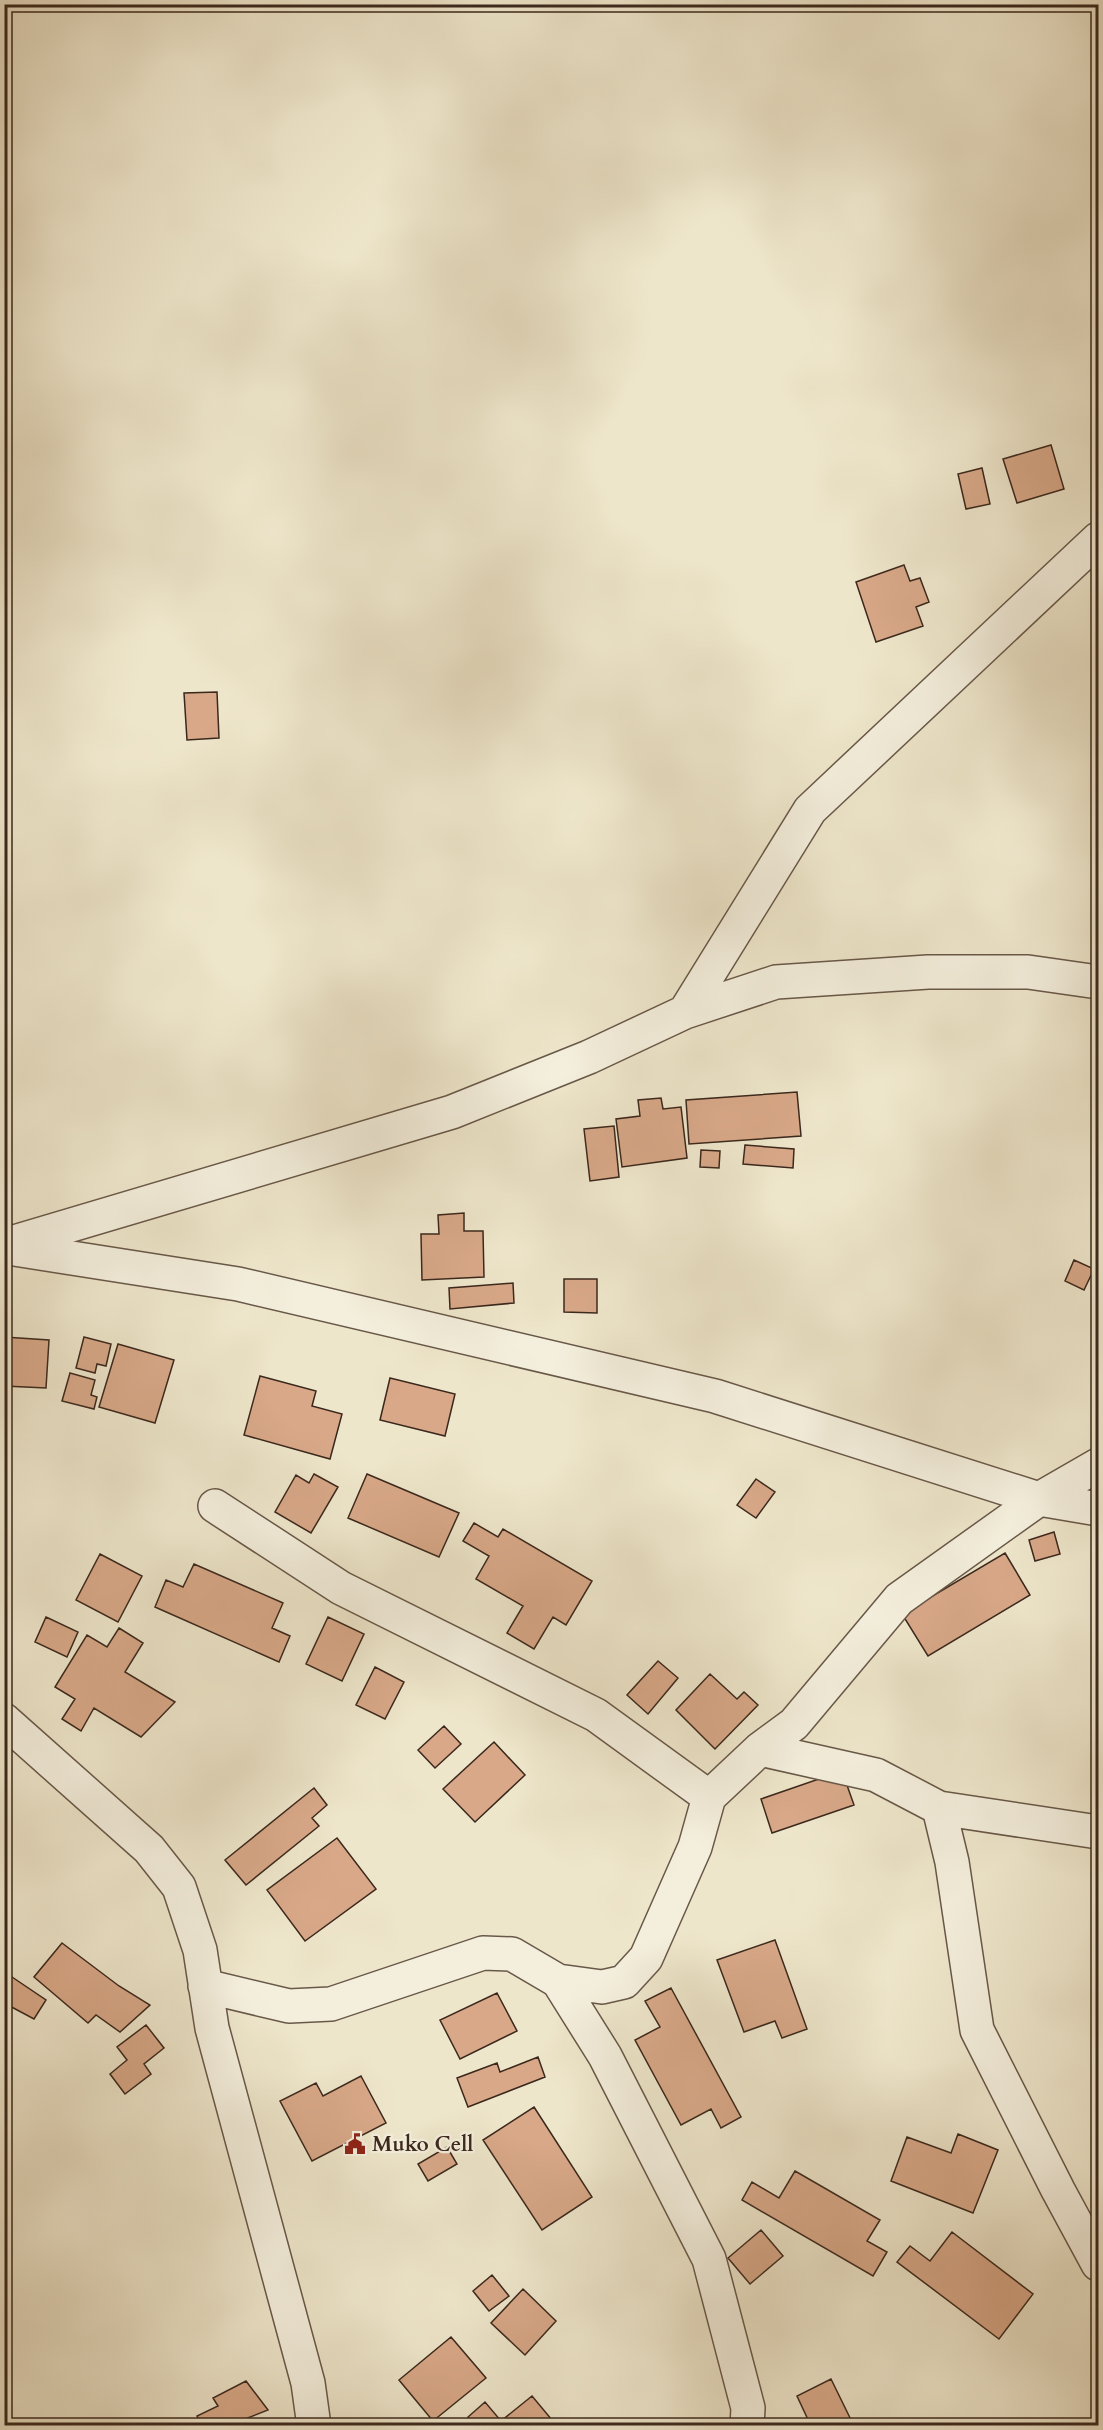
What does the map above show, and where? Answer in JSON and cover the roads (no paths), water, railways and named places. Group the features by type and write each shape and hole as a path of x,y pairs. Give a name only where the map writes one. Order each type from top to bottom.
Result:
{"street":[{"path":"685,1012 810,810 1098,539"},
{"path":"4,1246 452,1112 589,1057 685,1012 776,982 928,972 1028,972 1098,982"},
{"path":"4,1246 238,1284 703,1393 1039,1499 1098,1509"},
{"path":"205,1986 289,2006 330,2004 483,1953 512,1954 558,1981 602,1987 624,1982 646,1958 695,1847 709,1797 760,1749 794,1724 899,1599 1039,1499 1098,1465"},
{"path":"215,1506 341,1588 596,1715 709,1797"},
{"path":"4,1720 149,1849 179,1887 200,1950 212,2028 308,2383 314,2426"},
{"path":"760,1749 876,1775 939,1808 1098,1832"},
{"path":"939,1808 952,1862 977,2030 1098,2265"},
{"path":"558,1981 605,2056 709,2259 748,2408 747,2426"}],"place":[{"name":"Muko Cell","path":"355,2144"}]}
